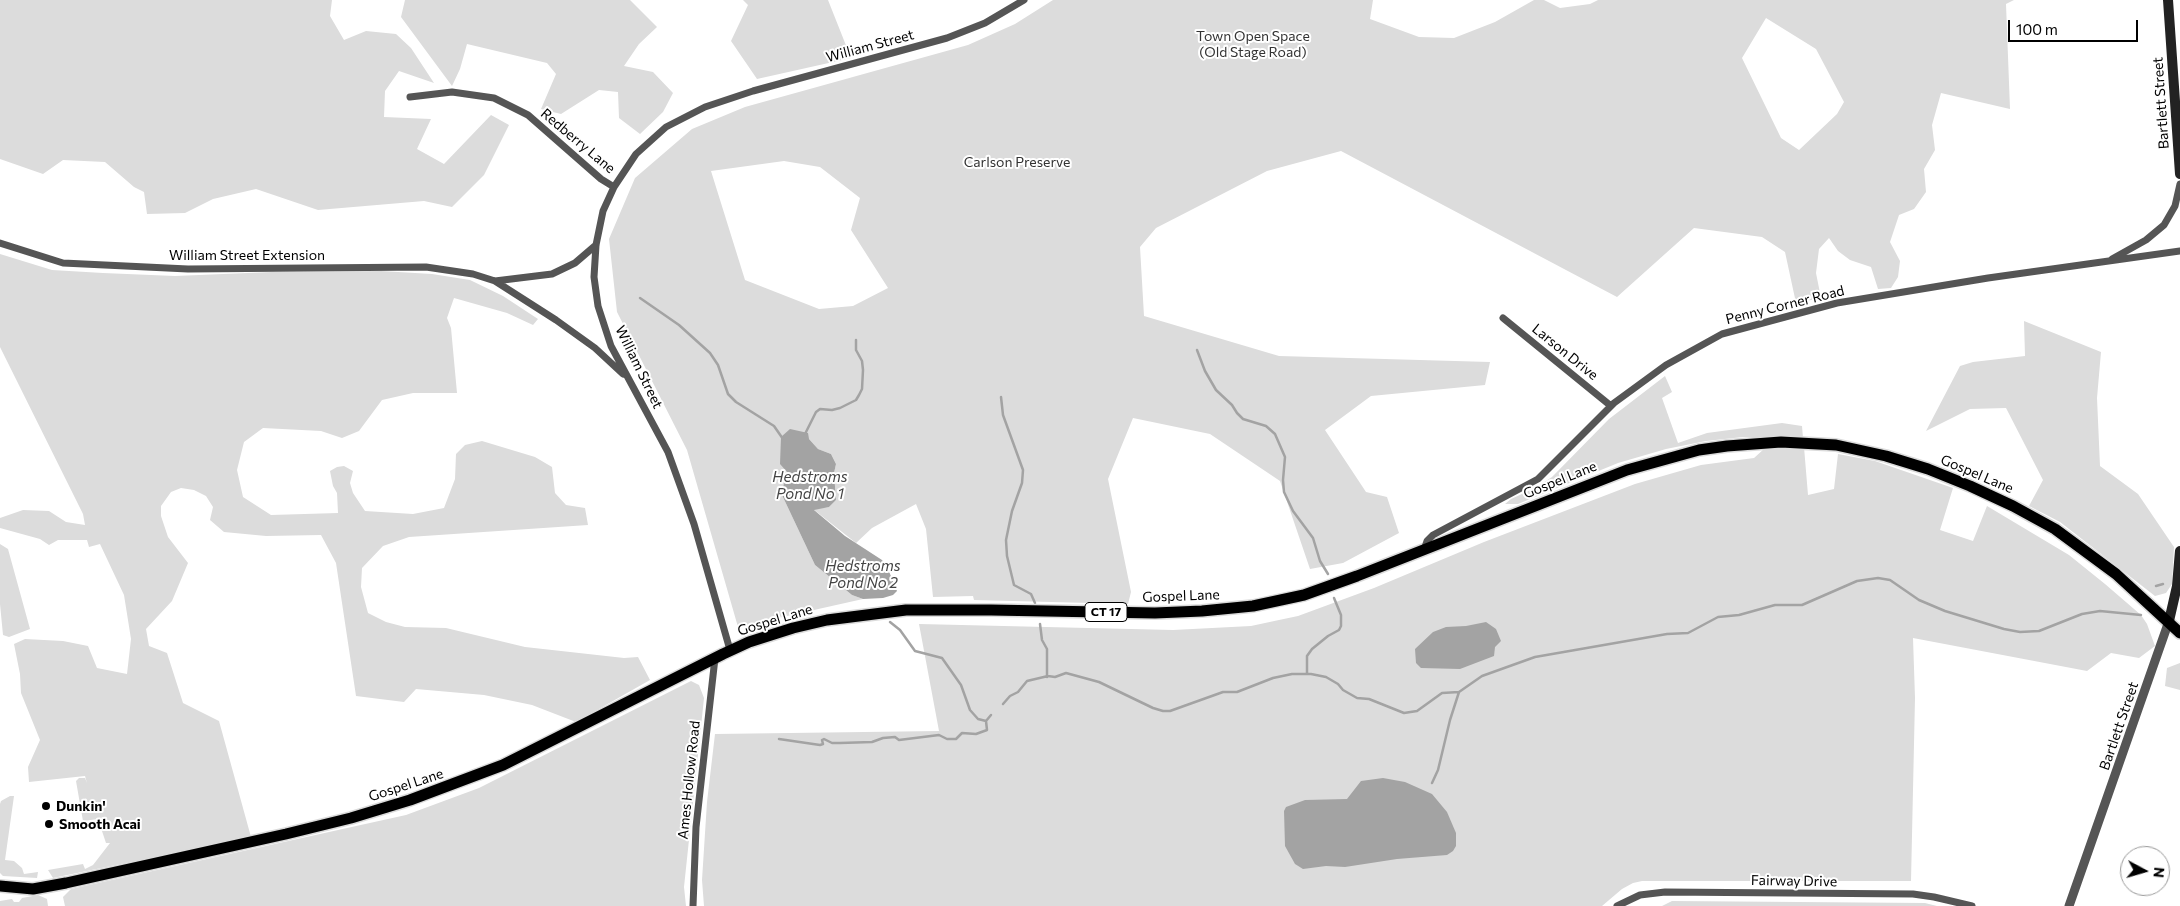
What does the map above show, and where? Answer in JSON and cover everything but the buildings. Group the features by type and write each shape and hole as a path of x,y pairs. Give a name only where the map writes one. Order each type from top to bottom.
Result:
{"main road":[{"name":"Bartlett Street","path":"2168,0 2180,174"},
{"name":"Gospel Lane","path":"0,886 33,890 295,832 410,800 502,765 730,650 793,628 869,613 942,609 1155,613 1236,608 1304,595 1424,550 1605,478 1655,461 1699,450 1753,443 1781,442 1836,445 1886,456 1928,469 2013,506 2055,529 2116,574 2180,633"},
{"name":"Bartlett Street","path":"2169,621 2180,551"}],"street":[{"name":"William Street","path":"730,650 694,524 668,452 611,346 598,306 594,277 596,245 603,211 614,187 636,154 666,127 705,107 763,88 947,38 985,23 1024,0"},
{"name":"Redberry Lane","path":"410,97 452,92 494,98 528,115 601,179 614,187"},
{"name":"Penny Corner Road","path":"2106,262 2146,240 2164,225 2175,206 2180,184"},
{"name":"William Street Extension","path":"0,243 63,263 188,269 426,268 473,274 495,281 556,320 595,348 627,378"},
{"name":"William Street Extension","path":"495,281 552,274 576,263 596,245"},
{"name":"Penny Corner Road","path":"1424,550 1427,541 1433,535 1538,478 1611,406 1666,365 1722,334 1838,302 2180,252"},
{"name":"Larson Drive","path":"1503,318 1611,406"},
{"name":"Bartlett Street","path":"2069,906 2169,621"},
{"name":"Ames Hollow Road","path":"694,906 696,827 715,658"},
{"name":"Fairway Drive","path":"1617,906 1640,895 1665,892 1913,894 1972,906"}],"green space":[{"path":"0,0 332,0 330,16 344,40 366,31 396,34 411,48 434,83 399,71 385,91 384,117 431,119 417,149 444,164 491,115 509,125 484,175 452,207 424,201 318,210 256,189 213,199 185,213 147,214 144,192 134,187 105,162 63,160 43,174 0,159"},
{"path":"405,0 630,0 657,27 639,44 624,66 653,72 673,93 663,112 640,134 619,118 618,92 599,90 561,114 541,109 556,74 547,63 467,44 460,69 452,86 401,17"},
{"path":"743,0 828,0 851,58 757,79 731,41 748,5"},
{"path":"1053,0 1373,0 1370,19 1419,37 1454,38 1495,22 1534,0 1544,0 1560,8 1590,4 1598,0 2014,0 2006,4 2010,109 1941,93 1932,125 1935,150 1924,169 1926,192 1914,209 1899,215 1890,242 1900,261 1898,277 1891,288 1878,289 1871,267 1850,260 1838,251 1829,238 1819,249 1816,273 1821,298 1796,303 1785,252 1762,237 1694,228 1617,297 1341,151 1267,171 1156,228 1140,247 1144,316 1279,356 1490,362 1485,385 1371,396 1325,430 1366,492 1387,497 1399,533 1343,563 1310,569 1280,481 1210,434 1133,418 1108,479 1131,592 1128,604 974,600 973,596 933,597 926,529 916,504 872,528 856,543 813,509 829,507 836,500 834,473 836,464 831,454 818,449 809,439 788,472 782,495 815,565 852,595 863,599 738,627 687,450 617,312 609,239 635,178 692,129 745,107 968,45 1015,24","holes":["1766,18 1816,49 1844,102 1837,114 1799,150 1781,138 1742,58","784,161 820,167 860,198 851,230 888,288 853,306 819,309 745,280 711,171"]},
{"path":"0,254 52,270 103,273 175,276 272,272 381,271 432,274 470,280 503,296 538,319 533,325 507,313 454,298 447,318 451,328 457,393 413,393 382,400 359,431 342,438 321,431 263,428 244,442 237,470 243,497 271,515 338,513 337,493 333,486 330,471 344,466 353,471 350,483 353,493 365,511 413,514 444,508 455,479 456,454 465,445 482,441 535,457 552,467 555,493 566,505 585,508 588,525 409,537 383,546 362,568 361,587 368,613 386,622 405,627 446,628 525,647 624,658 638,657 650,680 576,722 532,705 484,695 416,689 404,702 356,696 336,563 321,535 266,536 224,532 210,520 213,507 206,496 194,490 181,488 171,492 161,506 161,516 168,537 188,563 172,601 146,629 149,646 167,653 183,703 219,721 251,837 53,878 48,870 83,864 85,869 93,865 110,843 106,843 98,819 83,821 76,781 79,778 85,778 87,783 85,776 29,782 28,767 40,740 21,693 20,674 14,644 25,639 63,641 88,646 97,668 127,674 131,639 124,595 100,544 89,547 87,540 58,540 49,545 40,539 0,528 0,518 23,510 49,511 66,522 85,525 83,514 0,347"},
{"path":"2024,321 2101,352 2097,398 2100,466 2138,494 2174,547 2172,584 2166,593 2155,596 2060,522 2029,506 2043,480 2006,408 1970,409 1926,431 1960,366 1973,362 2025,356"},
{"path":"1665,376 1672,392 1662,398 1678,443 1707,433 1782,423 1802,426 1803,438 1743,437 1706,441 1666,449 1618,463 1518,504 1505,504 1552,477 1609,419"},
{"path":"1804,447 1808,495 1834,489 1838,454 1875,461 1953,488 1940,530 1973,541 1987,506 2069,555 2105,584 2141,615 2147,624 2155,646 2139,658 2111,653 2087,671 1913,638 1915,698 1911,881 1642,881 1622,889 1602,906 704,906 702,880 707,802 715,734 939,731 919,624 1173,630 1251,626 1298,616 1374,588 1484,542 1635,484 1701,465 1754,458 1764,449"},
{"path":"0,544 8,549 30,629 9,637 3,635 0,604"},
{"path":"2180,663 2180,690 2165,686 2167,668"},
{"path":"691,681 699,685 704,698 684,887 686,906 65,906 63,897 71,889 406,815 479,788"},
{"path":"14,796 5,860 14,861 22,868 24,874 38,872 37,878 3,876 0,873 0,804 1,801"},
{"path":"38,895 47,899 48,906 0,906 0,901 12,899 14,902 19,902 22,898"},
{"path":"1672,901 1925,903 1937,906 1662,906"}],"water":[{"path":"790,429 808,433 809,439 818,449 831,454 836,464 834,473 836,500 829,507 814,510 845,536 882,560 897,591 893,595 883,598 863,599 852,595 815,565 782,495 788,473 780,464 781,437"},
{"path":"1486,622 1496,629 1501,641 1495,647 1494,656 1460,669 1421,668 1416,663 1415,649 1433,632 1446,627"},
{"path":"1383,778 1405,782 1432,794 1447,812 1456,833 1456,846 1453,851 1447,855 1397,859 1345,867 1326,866 1303,869 1295,864 1285,846 1284,811 1286,807 1305,800 1347,799 1361,781"}],"waterway":[{"path":"640,298 679,325 710,353 718,365 728,394 736,402 774,426 783,439"},
{"path":"805,434 816,412 820,409 832,410 840,408 856,400 859,395 862,389 863,370 862,361 856,350 856,340"},
{"path":"1197,350 1205,371 1216,390 1232,405 1237,413 1243,419 1266,426 1275,434 1285,457 1284,492 1293,511 1313,538 1320,561 1328,574"},
{"path":"1001,397 1003,415 1023,470 1022,483 1012,511 1006,540 1007,556 1014,585 1031,594 1035,603"},
{"path":"1432,783 1438,770 1459,692 1482,676 1535,657 1667,634 1688,633 1718,617 1739,615 1775,605 1802,605 1857,581 1878,578 1890,580 1919,600 1945,611 2020,632 2039,631 2082,614 2100,611 2141,615"},
{"path":"2156,586 2163,584"},
{"path":"1307,673 1307,656 1312,649 1339,630 1341,626 1341,615 1334,598"},
{"path":"890,622 900,630 915,651 942,658 961,685 970,710 978,719 986,721"},
{"path":"1040,624 1042,640 1047,649 1047,677"},
{"path":"1003,704 1010,696 1018,692 1027,681 1048,676 1055,677 1066,673 1099,682 1163,711 1170,711 1223,692 1237,692 1273,678 1292,674 1311,674 1326,677 1357,698 1369,699 1404,713 1417,711 1442,693 1459,692"},
{"path":"779,739 820,745 823,744 822,740 824,739 832,743 872,742 883,738 895,737 899,740 939,735 947,739 956,739 962,733 976,734 987,730 986,721 991,715"}],"place":[{"name":"Dunkin'","path":"46,806"},
{"name":"Smooth Acai","path":"49,824"}],"park label":[{"name":"Town Open Space (Old Stage Road)","path":"1253,44"},
{"name":"Carlson Preserve","path":"1017,162"}],"water label":[{"name":"Hedstroms Pond No 1","path":"810,486"},
{"name":"Hedstroms Pond No 2","path":"863,574"}]}
